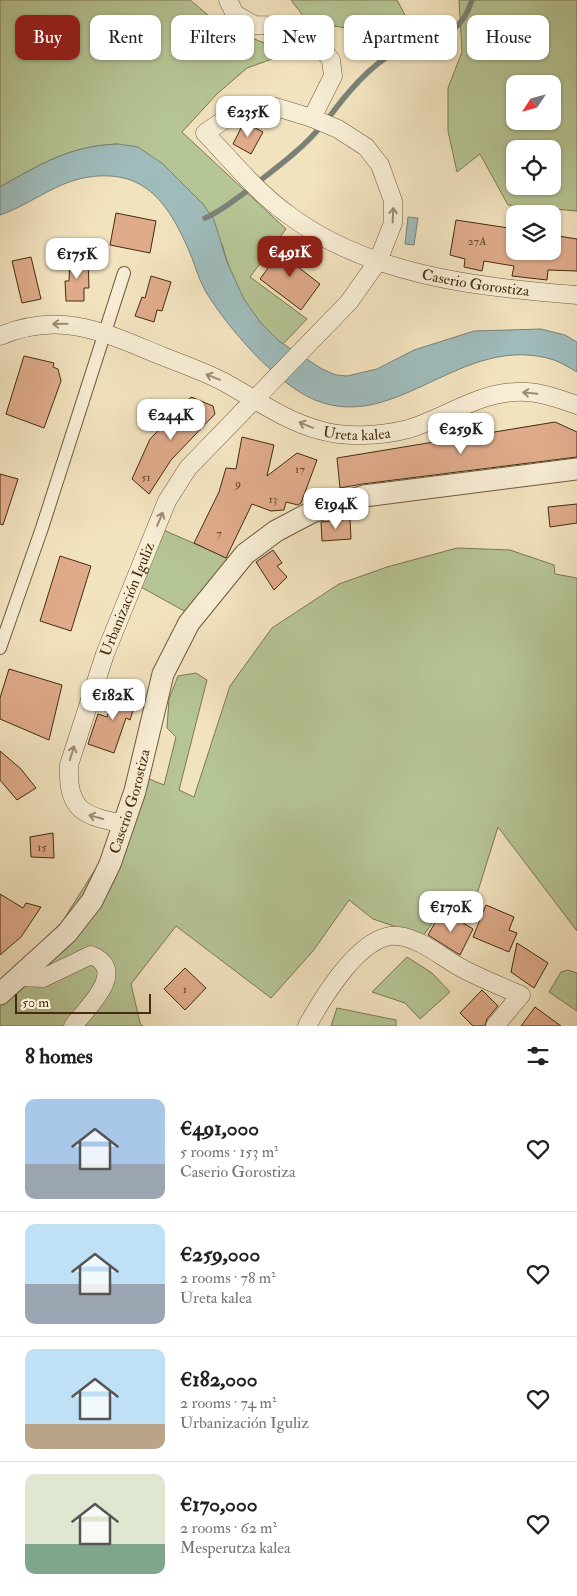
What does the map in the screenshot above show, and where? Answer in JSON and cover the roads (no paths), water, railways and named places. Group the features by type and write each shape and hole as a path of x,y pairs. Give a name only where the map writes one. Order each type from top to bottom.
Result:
{"street":[{"path":"228,0 235,14 254,25 293,26 321,47 331,60 333,76 312,118 338,130 366,147 380,165 393,201 392,223 378,261"},
{"name":"Caserio Gorostiza","path":"312,118 276,107 249,106 234,113 206,133 262,192 285,213 324,239 378,261 420,273 490,288 577,296"},
{"name":"Urbanización Iguliz","path":"124,824 88,815 78,808 69,781 69,765 105,654 167,501 188,468 337,316 364,284 378,261"},
{"path":"0,648 42,528 124,273"},
{"path":"0,336 34,325 72,324 105,333 220,379 255,401"},
{"name":"Ureta kalea","path":"255,401 272,411 320,431 354,435 383,434 408,429 486,396 516,392 547,395 577,405"},
{"name":"Caserio Gorostiza","path":"0,994 67,933 92,901 110,864 135,791 163,674 189,623 245,554 276,531 312,512 364,496 577,469"},
{"path":"306,1026 330,986 364,950 381,939 396,936 415,940 464,970 521,995 495,1026"},
{"path":"19,977 43,978 91,955 101,958 106,967 107,976 100,993 73,1026"}],"water":[{"path":"118,144 138,147 163,164 203,204 214,220 227,262 244,299 261,323 279,341 322,369 336,375 347,376 377,369 414,350 474,331 541,329 565,335 577,342 577,372 554,360 521,355 490,359 460,369 403,395 374,404 345,407 315,400 300,392 269,368 240,338 215,306 204,288 175,221 153,194 139,184 124,178 105,176 83,178 61,185 0,215 0,187 42,164 70,152 101,145"},
{"path":"408,217 418,218 414,245 405,244"}],"waterway":[{"path":"327,120 342,100 377,64 400,49 430,42 446,35 459,25 472,0"},
{"path":"205,218 227,206 277,168 296,152 322,125"}]}
